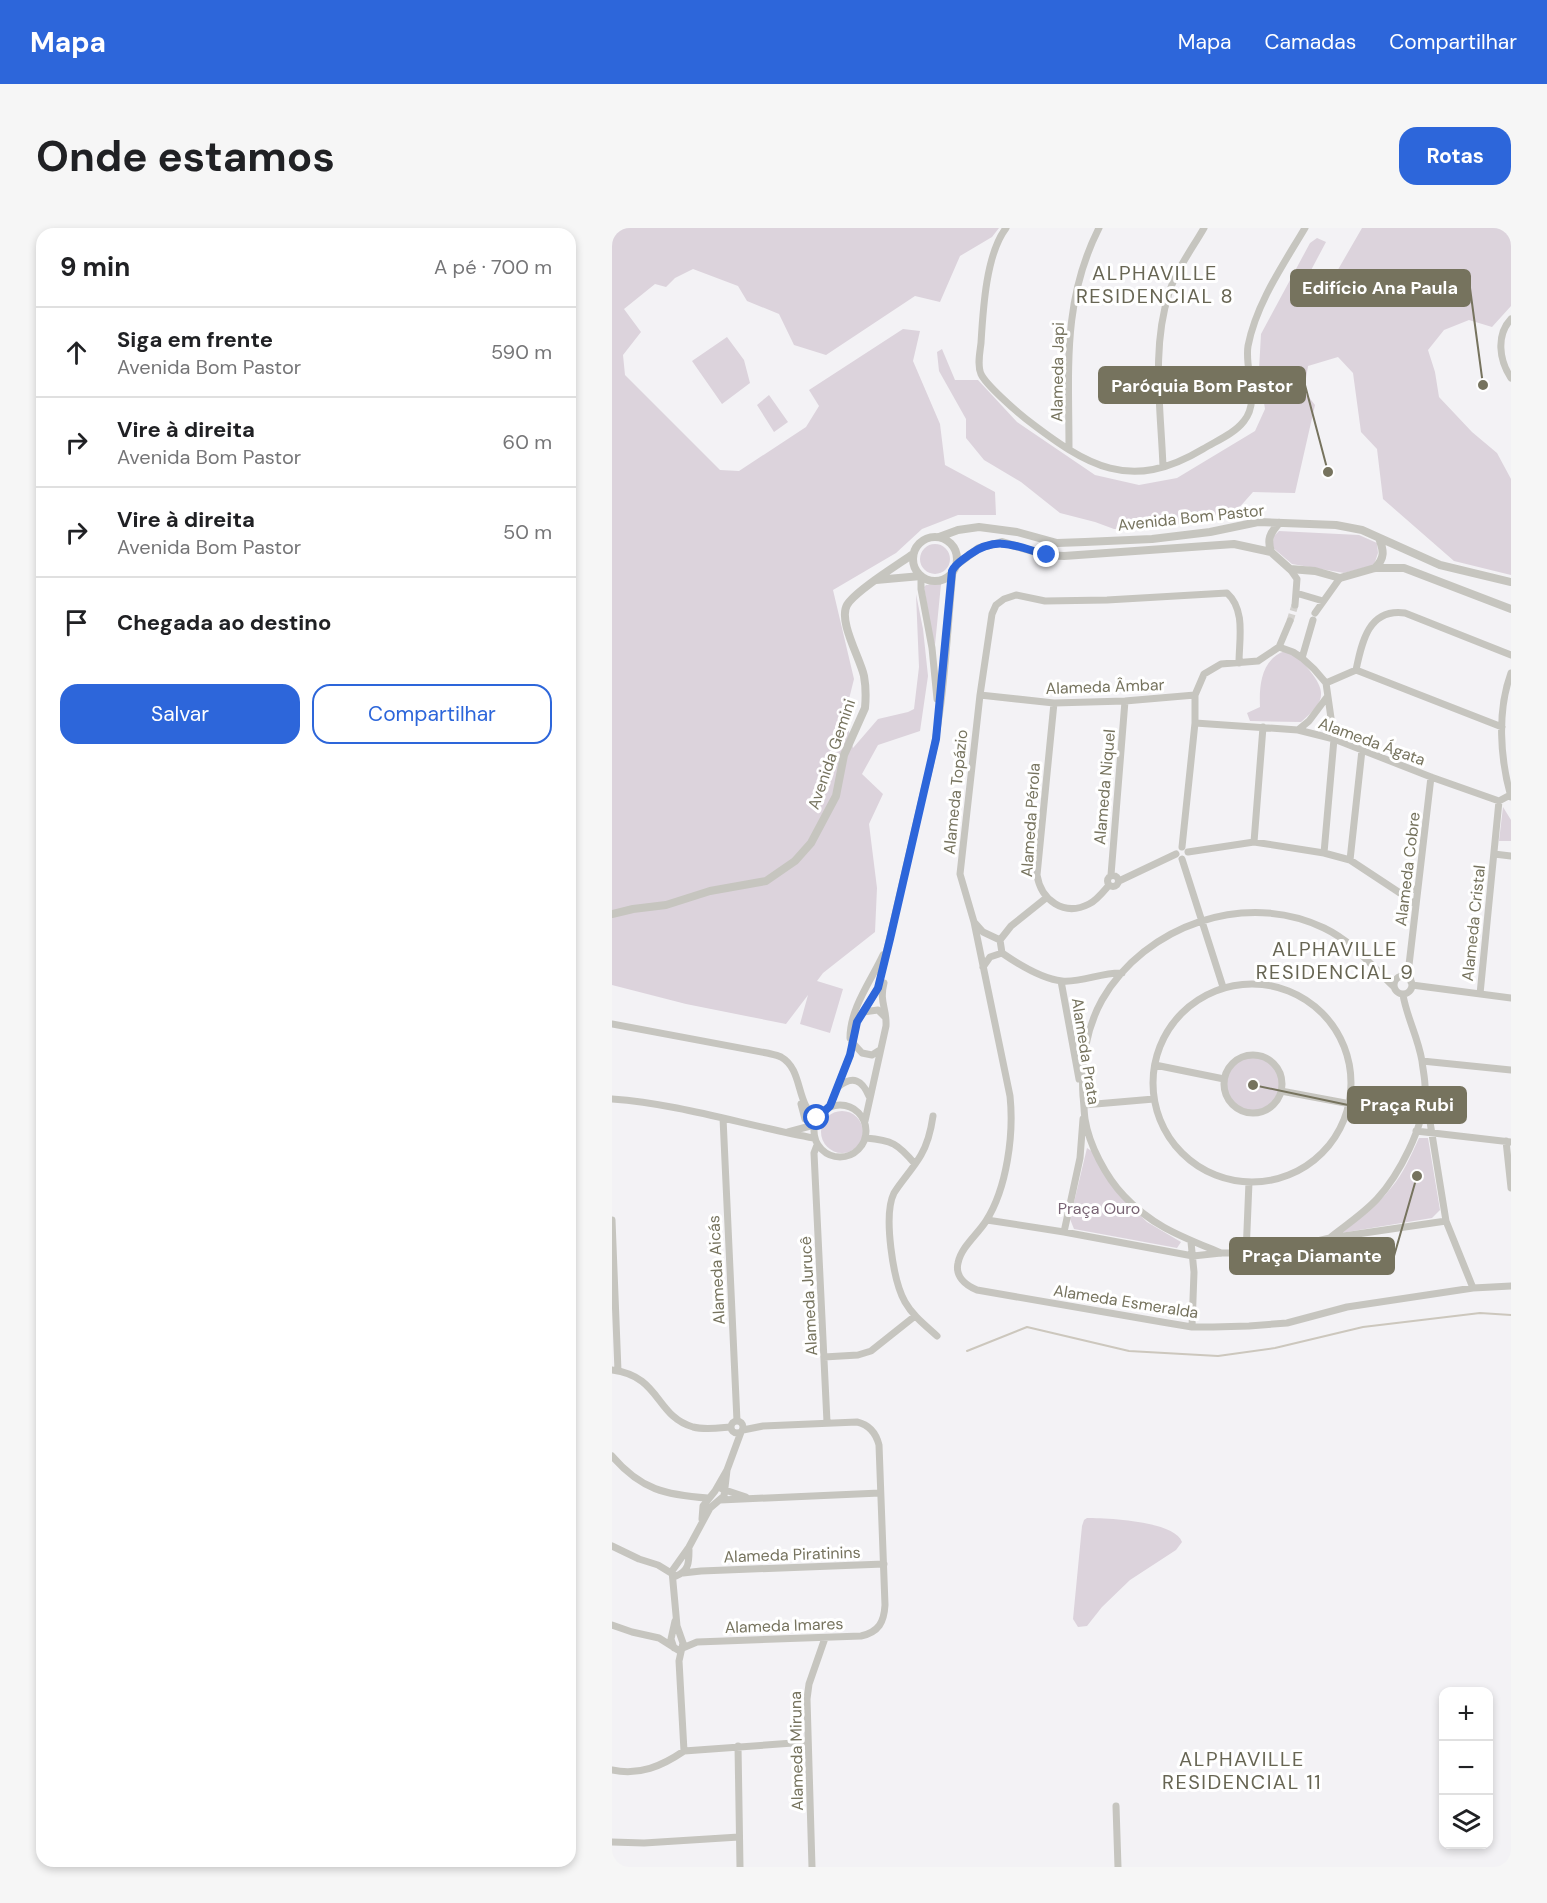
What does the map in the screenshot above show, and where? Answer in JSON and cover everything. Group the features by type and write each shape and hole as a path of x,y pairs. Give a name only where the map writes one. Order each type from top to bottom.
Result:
{"street":[{"path":"1006,228 991,264 984,304 979,365 981,375 1018,412 1049,436 1095,464 1117,471 1137,473 1181,462 1238,429 1245,420 1252,403 1247,353 1256,315 1304,229"},
{"name":"Alameda Japi","path":"1069,448 1068,345 1072,315 1077,285 1099,228"},
{"path":"1163,467 1158,354 1164,311 1169,291 1204,228"},
{"path":"1511,319 1502,335 1501,349 1503,363 1511,378"},
{"name":"Avenida Bom Pastor","path":"939,537 958,530 979,527 1017,532 1057,543 1152,539 1210,532 1258,522 1346,526 1362,530 1440,565 1511,582"},
{"path":"1271,552 1268,539 1279,523"},
{"path":"786,1133 815,1122 830,1106 850,1055 857,1022 878,988 931,764 939,711 954,568 955,551 947,540 939,537 926,538 913,554 913,564 921,576 928,580 942,579 954,568"},
{"path":"1375,568 1383,557 1383,548 1379,538"},
{"name":"Avenida Bom Pastor","path":"954,568 979,548 1002,542 1047,555 1064,556 1234,544 1271,552 1290,569"},
{"name":"Avenida Gemini","path":"612,914 666,905 710,891 766,880 795,861 811,843 836,796 844,755 866,700 864,676 845,619 846,607 876,580 913,554"},
{"path":"1290,569 1315,571 1340,578 1375,568 1404,568 1511,609"},
{"path":"1290,569 1297,579 1295,605"},
{"path":"876,580 921,576"},
{"path":"921,576 939,711"},
{"path":"1302,658 1314,616 1340,578"},
{"name":"Alameda Topázio","path":"958,1273 958,1260 987,1220 1006,1167 1013,1119 980,953 979,933 960,874 980,695 992,614 996,605 1016,595 1045,601 1227,593 1236,602 1239,611 1239,663"},
{"path":"1296,593 1323,601"},
{"path":"1356,670 1368,629 1379,617 1392,611 1405,613 1511,655"},
{"path":"1185,849 1195,723 1195,695 1204,674 1221,664 1258,661 1278,648 1290,621"},
{"path":"1278,648 1293,652 1302,658 1326,683 1334,739 1324,853"},
{"path":"1326,683 1356,670 1502,726"},
{"path":"1499,801 1511,796 1502,752 1502,726 1505,694 1511,673"},
{"name":"Alameda Âmbar","path":"980,695 1054,703 1125,701 1195,695"},
{"path":"1298,730 1309,721 1327,697"},
{"name":"Alameda Niquel","path":"1111,875 1125,701"},
{"name":"Alameda Pérola","path":"1054,703 1037,875 1038,885 1046,898 1059,906 1072,909 1089,904 1109,885"},
{"name":"Alameda Ágata","path":"1195,723 1298,730 1334,739 1499,801"},
{"path":"1254,842 1263,727"},
{"path":"1350,860 1362,750"},
{"name":"Alameda Cobre","path":"1412,983 1409,964 1431,777"},
{"name":"Alameda Cristal","path":"1480,994 1499,801"},
{"path":"1223,987 1177,850 1254,842 1324,853 1350,860 1416,905"},
{"path":"1494,854 1511,856"},
{"path":"1119,880 1116,876 1111,875 1107,880 1109,885 1116,885 1119,880 1179,857"},
{"path":"1400,893 1418,888"},
{"path":"1046,898 1011,926 1000,940 1002,953 1026,968 1061,981 1105,973 1122,973"},
{"path":"1221,1253 1174,1234 1155,1222 1122,1194 1095,1149 1085,1120 1082,1065 1092,1023 1102,1000 1122,973 1141,953 1179,929 1200,920 1249,913 1275,914 1323,927 1342,937 1379,970 1400,994 1418,1038 1446,1221 1473,1288"},
{"path":"979,933 1000,940"},
{"path":"612,1099 636,1101 723,1118 816,1142 830,1156 845,1158 852,1155 858,1151 866,1138 865,1121 869,1096 886,1019 881,1003 881,993 888,964 890,939"},
{"path":"850,1055 852,1021 890,939"},
{"path":"980,953 990,957"},
{"path":"983,967 990,957 1002,953"},
{"name":"Alameda Cobre","path":"1399,977 1409,964"},
{"path":"1379,970 1399,977 1408,977 1412,983 1511,998"},
{"path":"1393,986 1399,977"},
{"name":"Alameda Prata","path":"1061,981 1084,1105 1080,1158 1064,1232"},
{"path":"1400,994 1409,993 1412,983"},
{"path":"1237,984 1259,984 1278,988 1314,1006 1338,1034 1351,1078 1350,1104 1331,1140 1304,1166 1265,1181 1249,1182 1212,1174 1181,1152 1170,1139 1160,1120 1154,1099 1155,1065 1160,1047 1173,1022 1195,1002 1223,987 1237,984"},
{"path":"861,1013 878,1010 886,1019"},
{"path":"612,1024 781,1057 794,1072 809,1113 815,1122 816,1142"},
{"path":"852,1042 862,1053 872,1055 880,1050"},
{"path":"1073,1049 1086,1050"},
{"path":"1255,1055 1270,1061 1276,1067 1281,1082 1281,1091 1272,1106 1264,1111 1246,1112 1231,1103 1226,1095 1224,1079 1233,1063 1255,1055"},
{"path":"1422,1061 1511,1070"},
{"path":"1155,1065 1224,1079"},
{"path":"838,1087 850,1079 858,1080 866,1088 869,1096"},
{"path":"1281,1091 1419,1117"},
{"path":"1330,1238 1375,1201 1390,1184 1400,1168 1416,1131 1425,1093"},
{"path":"1084,1105 1154,1099"},
{"path":"830,1106 846,1105 860,1114 865,1121"},
{"path":"933,1116 929,1136 915,1164 894,1194 890,1209 890,1232 894,1275 905,1303 915,1316 937,1336"},
{"name":"Alameda Aicás","path":"678,1574 679,1564 701,1525 708,1498 717,1488 735,1452 741,1427 723,1118"},
{"path":"1416,1131 1508,1141 1511,1188"},
{"path":"866,1138 882,1139 897,1144 915,1164"},
{"name":"Alameda Jurucê","path":"816,1142 814,1153 827,1422"},
{"path":"816,1169 830,1156"},
{"path":"1246,1254 1249,1182"},
{"path":"987,1220 1193,1256 1281,1251 1330,1238 1446,1221"},
{"path":"612,1221 615,1370 630,1374 645,1382 670,1413 687,1425 732,1430 737,1434 741,1427"},
{"path":"1191,1242 1193,1256 1192,1327"},
{"name":"Alameda Esmeralda","path":"958,1273 966,1284 977,1290 1192,1327 1287,1323 1347,1307 1473,1288 1511,1286"},
{"path":"824,1357 858,1355 871,1351 915,1316"},
{"path":"732,1430 732,1423 741,1427 857,1422 869,1427 879,1445 884,1564"},
{"name":"Alameda Aicás","path":"732,1430 735,1452"},
{"path":"612,1456 632,1475 663,1492 693,1498 708,1498"},
{"name":"Alameda Aicás","path":"706,1507 720,1500 725,1491 727,1470"},
{"path":"717,1488 752,1498"},
{"path":"720,1500 880,1493"},
{"path":"693,1498 706,1507"},
{"path":"612,1546 678,1574"},
{"name":"Alameda Aicás","path":"689,1547 689,1564"},
{"path":"658,1565 689,1564 701,1571"},
{"path":"684,1750 679,1661 683,1647 676,1617 674,1591 678,1574 689,1564"},
{"name":"Alameda Piratinins","path":"678,1574 701,1571 884,1564"},
{"name":"Alameda Imares","path":"698,1642 825,1638 861,1636 872,1633 879,1627 884,1617 884,1564"},
{"path":"676,1617 671,1634 679,1661"},
{"path":"612,1625 659,1638 678,1650 698,1642"},
{"path":"659,1638 671,1634 698,1642"},
{"name":"Alameda Miruna","path":"812,1867 807,1742 808,1684 825,1638"},
{"path":"612,1770 630,1772 645,1770 684,1750 807,1742"},
{"path":"738,1746 740,1867"},
{"path":"1116,1806 1118,1867"},
{"path":"612,1842 644,1843 739,1837"}],"green space":[{"path":"612,228 999,228 992,237 960,256 940,302 915,296 826,355 794,345 779,314 747,301 738,286 693,269 675,278 666,287 655,284 624,309 641,332 623,355 625,375 720,470 739,471 806,427 819,406 809,390 903,329 920,331 913,361 940,424 945,465 995,492 996,515 958,515 922,529 896,553 833,590 854,679 845,715 853,748 878,719 914,709 919,667 916,594 923,629 928,676 920,731 878,745 862,774 883,794 869,824 877,888 875,932 823,973 817,981 843,989 830,1033 800,1024 808,995 786,1024 686,1004 612,985"},
{"path":"1362,228 1511,228 1511,306 1492,327 1469,320 1444,330 1428,350 1435,372 1439,397 1472,432 1497,453 1511,479 1511,575 1454,561 1383,499 1377,449 1361,432 1353,373 1338,357 1308,366 1304,391 1315,405 1295,493 1253,492 1237,510 1182,524 1114,529 1060,513 1021,482 984,460 966,438 966,419 939,371 937,352 942,349 955,380 978,380 1017,422 1095,475 1139,485 1177,478 1255,431 1265,409 1259,370 1261,334 1310,243 1317,238 1326,242 1309,274 1315,283 1332,280"},
{"path":"727,337 744,360 750,383 722,404 692,361"},
{"path":"769,395 788,422 774,432 757,405"},
{"path":"1279,531 1359,535 1377,543 1378,553 1374,565 1344,573 1292,564 1272,547 1274,536"},
{"path":"935,544 946,548 950,559 946,570 935,574 924,570 920,559 924,548"},
{"path":"941,584 935,645 924,587"},
{"path":"1285,651 1299,659 1316,679 1321,693 1318,704 1301,722 1250,721 1247,713 1260,707 1261,682 1266,667 1271,660"},
{"path":"1503,807 1511,820 1511,841 1499,841"},
{"path":"1248,1057 1258,1057 1268,1061 1276,1069 1280,1084 1276,1099 1268,1107 1258,1111 1248,1111 1238,1107 1230,1099 1226,1089 1226,1079 1230,1069 1238,1061"},
{"path":"842,1111 857,1117 863,1132 857,1147 842,1153 827,1147 821,1132 827,1117"},
{"path":"1419,1138 1428,1138 1440,1210 1432,1218 1341,1233 1386,1195 1403,1170"},
{"name":"Praça Ouro","path":"1087,1148 1093,1152 1127,1203 1147,1222 1181,1242 1177,1248 1074,1229 1070,1219"},
{"path":"1087,1518 1124,1520 1154,1525 1177,1535 1182,1542 1176,1550 1130,1580 1102,1607 1087,1626 1078,1627 1073,1619 1082,1526"}],"waterway":[{"path":"967,1351 1027,1327 1129,1351 1218,1356 1275,1348 1363,1327 1480,1313 1511,1315"}],"tunnel":[{"path":"1290,621 1295,605"}],"place":[{"name":"Edifício Ana Paula","path":"1483,385"},
{"name":"Paróquia Bom Pastor","path":"1328,472"},
{"name":"Praça Rubi","path":"1253,1085"},
{"name":"Praça Diamante","path":"1417,1176"}],"district":[{"name":"ALPHAVILLE RESIDENCIAL 8","path":"1155,284"},
{"name":"ALPHAVILLE RESIDENCIAL 9","path":"1335,960"},
{"name":"ALPHAVILLE RESIDENCIAL 11","path":"1242,1770"}],"route":[{"path":"817,1118 830,1106 850,1055 857,1022 878,988 936,739 952,571 956,565 979,548 1002,542 1047,555"}]}
